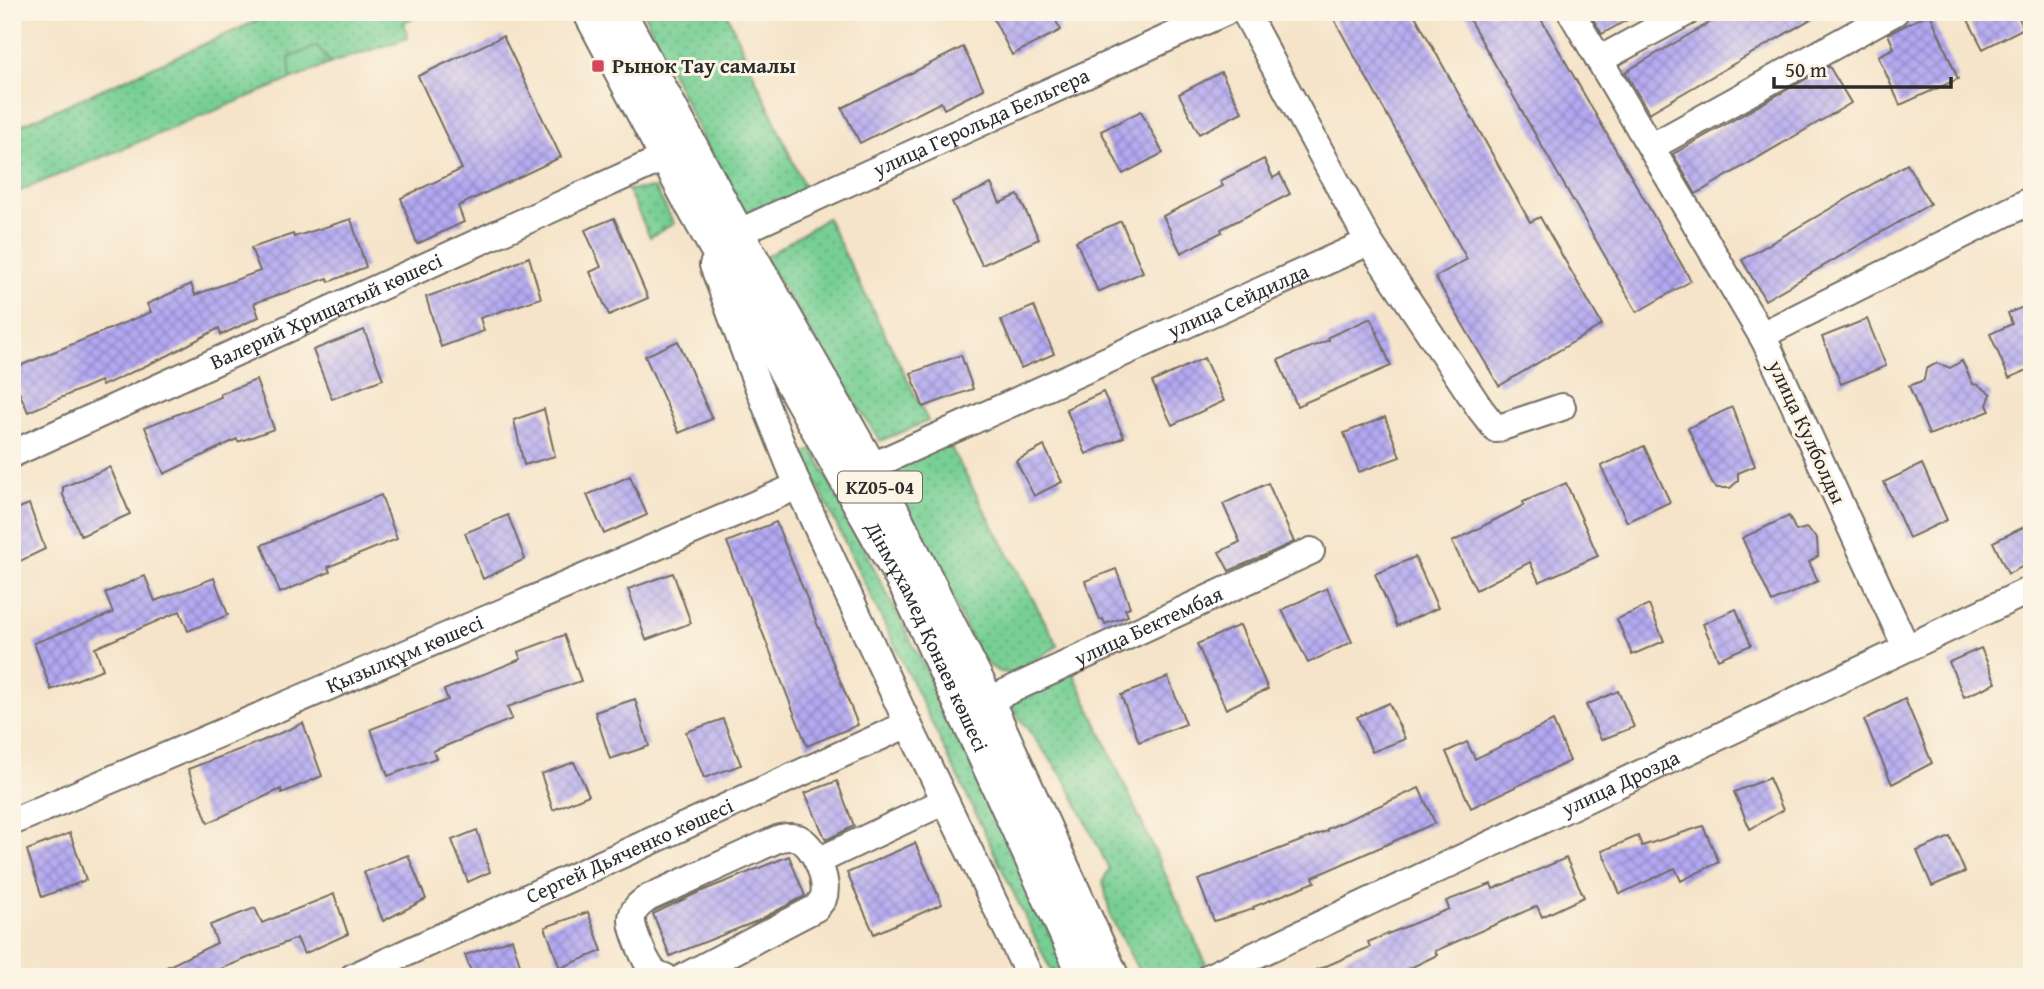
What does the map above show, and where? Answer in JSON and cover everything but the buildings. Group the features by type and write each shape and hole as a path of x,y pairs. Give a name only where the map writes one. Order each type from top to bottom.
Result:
{"main road":[{"name":"Дінмұхамед Қонаев көшесі","path":"590,12 654,163 690,201 909,590 1086,977"},
{"name":"Дінмұхамед Қонаев көшесі","path":"619,12 737,233 870,467 987,701 1112,977"}],"street":[{"name":"улица Герольда Бельгера","path":"737,233 1225,12"},
{"path":"1245,12 1369,242 1496,429 1562,407"},
{"path":"1571,12 1765,341"},
{"path":"1599,60 1687,12"},
{"path":"1651,147 1895,12"},
{"name":"Валерий Хрищатый көшесі","path":"12,454 654,163"},
{"name":"улица Кулболды","path":"1906,647 1765,341 1768,332 1773,328 2032,200"},
{"path":"690,201 797,486 1030,977"},
{"name":"улица Сейдилда","path":"870,467 1369,242"},
{"name":"Қызылқұм көшесі","path":"12,822 797,486"},
{"name":"улица Бектембая","path":"987,701 1311,551"},
{"name":"улица Дрозда","path":"1209,977 2032,589"},
{"name":"Сергей Дьяченко көшесі","path":"353,977 908,724"},
{"path":"818,861 945,801"},
{"path":"665,977 650,967 633,928 631,918 639,904 780,838 799,839 806,844 818,861 825,889 823,899 816,908 684,977"}],"green space":[{"path":"277,12 425,12 404,22 408,38 331,63 12,194 12,129"},
{"path":"643,12 726,12 810,200 745,229"},
{"path":"317,46 331,63 291,80 289,58"},
{"path":"655,188 674,223 650,237 628,190"},
{"path":"827,218 928,421 880,441 764,258"},
{"path":"943,433 1058,646 1013,673 999,672 981,659 885,460"},
{"path":"813,449 933,684 1070,977 1054,977 803,455"},
{"path":"1069,663 1211,975 1223,977 1142,977 1111,918 1103,881 1109,869 1066,781 1015,712 1008,692"}],"place":[{"name":"Рынок Тау самалы","path":"598,66"}]}
